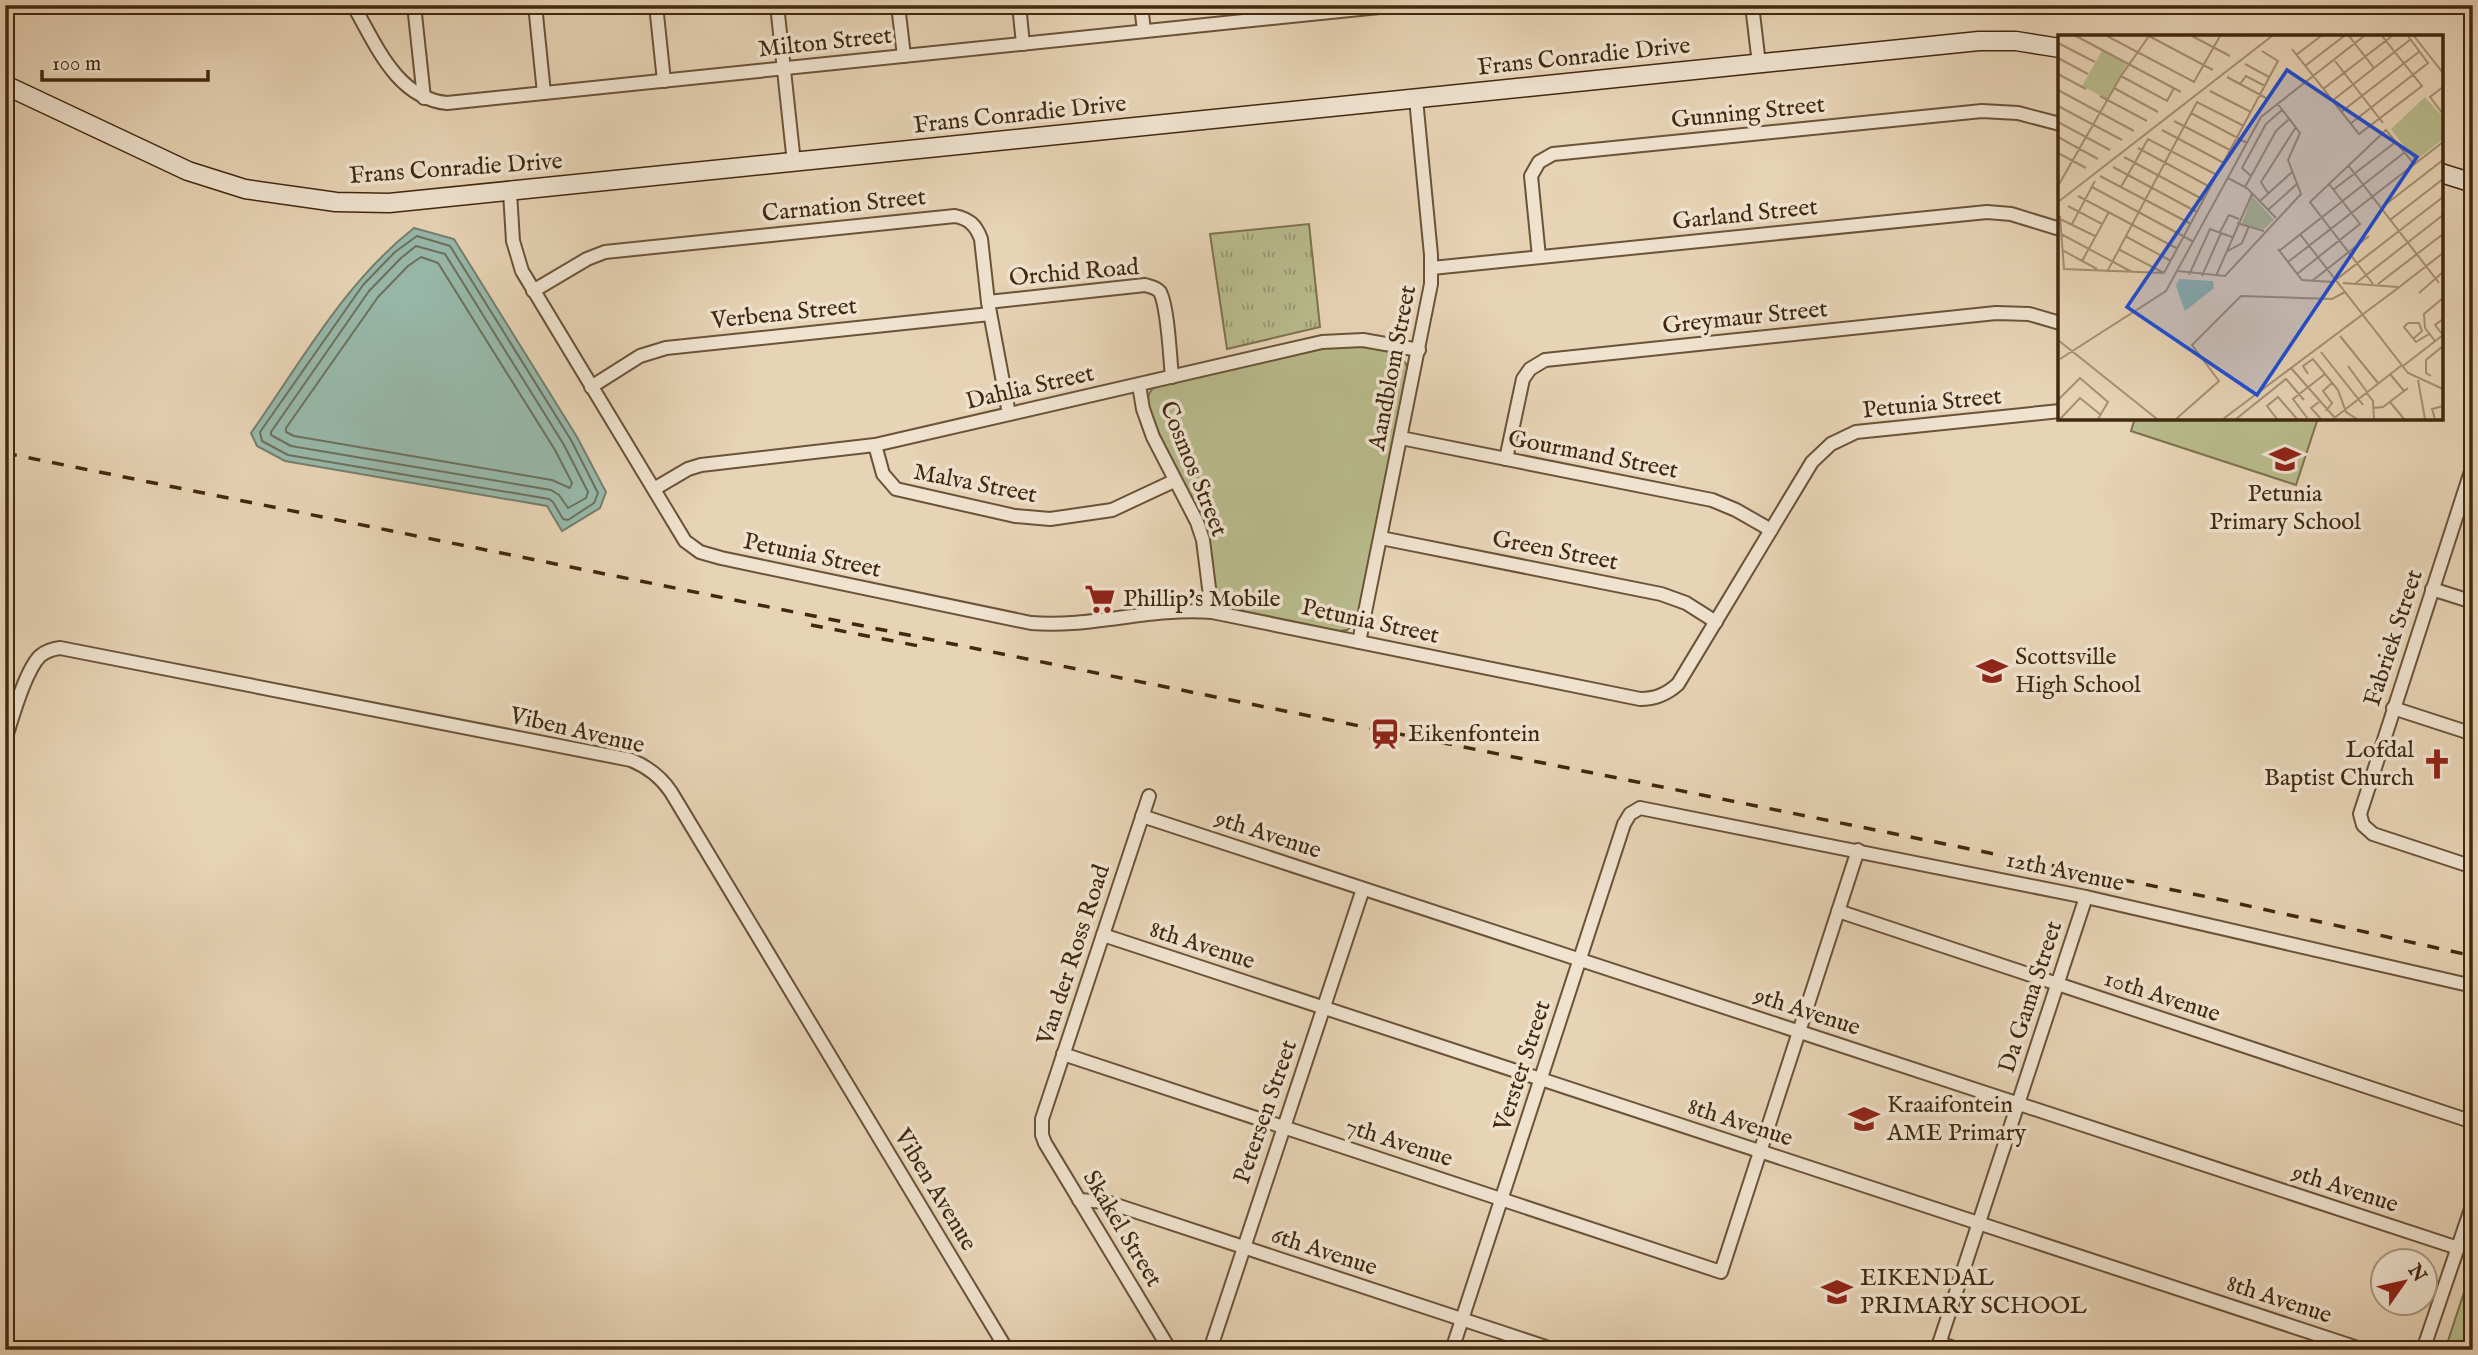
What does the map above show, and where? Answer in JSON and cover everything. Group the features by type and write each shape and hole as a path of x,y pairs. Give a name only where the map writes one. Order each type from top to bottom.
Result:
{"street":[{"path":"353,5 399,79 424,98"},
{"path":"414,5 424,98"},
{"path":"535,5 544,93"},
{"path":"656,5 664,81"},
{"path":"777,5 794,163"},
{"path":"898,5 904,56"},
{"path":"1019,5 1023,44"},
{"path":"1141,5 1144,31"},
{"path":"1262,5 1263,19"},
{"name":"Milton Street","path":"424,98 447,103 1399,5"},
{"path":"1752,5 1759,64"},
{"name":"Frans Conradie Drive","path":"5,85 188,171 245,189 324,201 389,203 1979,41 2015,41 2058,48"},
{"name":"Aandblom Street","path":"1359,642 1429,301 1432,268 1416,99"},
{"name":"Gunning Street","path":"1539,257 1531,176 1539,162 1553,154 1982,111 2018,113 2058,123"},
{"path":"2443,174 2473,183"},
{"name":"Petunia Street","path":"510,192 513,241 518,260 533,291 685,541 700,552 721,558 1031,624 1093,622 1177,610 1212,612 1649,699 1667,693 1678,684 1811,462 1830,443 1850,434 2058,411"},
{"name":"Garland Street","path":"1432,268 1987,212 2011,214 2058,228"},
{"name":"Carnation Street","path":"533,291 587,258 605,252 955,216 964,218 978,229 981,239 989,308 1009,414"},
{"name":"Orchid Road","path":"989,308 1145,285 1156,288 1161,294 1164,308 1172,377"},
{"name":"Verbena Street","path":"591,387 640,356 666,348 989,308"},
{"name":"Greymaur Street","path":"1506,459 1523,379 1530,369 1545,360 1996,313 2029,314 2058,322"},
{"name":"Dahlia Street","path":"654,489 688,469 701,465 875,445 1344,340 1363,340 1419,350"},
{"name":"Cosmos Street","path":"1139,385 1143,409 1153,437 1197,522 1203,540 1212,612"},
{"name":"Gourmand Street","path":"1401,438 1712,500 1737,510 1771,530"},
{"name":"Malva Street","path":"875,445 883,474 896,489 979,509 1036,519 1112,510 1174,481"},
{"name":"Fabriek Street","path":"2472,468 2360,808 2363,825 2373,834 2473,867"},
{"name":"Green Street","path":"1381,538 1661,594 1686,603 1716,622"},
{"path":"2432,589 2473,602"},
{"name":"Viben Avenue","path":"5,740 36,660 48,651 60,648 631,760 646,767 660,778 671,792 1007,1350"},
{"path":"2393,708 2473,734"},
{"name":"Van der Ross Road","path":"1041,1128 1149,796"},
{"name":"12th Avenue","path":"1647,808 2086,897 2473,986"},
{"name":"Verster Street","path":"1452,1350 1627,819 1635,810 1647,808"},
{"name":"9th Avenue","path":"1142,816 2458,1248"},
{"path":"1760,1152 1858,850"},
{"name":"Petersen Street","path":"1210,1350 1363,888"},
{"name":"Da Gama Street","path":"1938,1346 2086,897"},
{"name":"10th Avenue","path":"1838,911 2473,1122"},
{"name":"8th Avenue","path":"1103,935 2364,1350"},
{"name":"7th Avenue","path":"1063,1054 1721,1272 1760,1152"},
{"name":"Skakel Street","path":"1041,1128 1045,1143 1170,1350"},
{"name":"6th Avenue","path":"1079,1200 1107,1202 1555,1350"},
{"path":"2423,1350 2473,1203"},
{"path":"1938,1346 1960,1350"}],"green space":[{"path":"1309,224 1320,327 1227,349 1210,234"},
{"path":"1353,346 1394,353 1405,363 1408,370 1356,623 1347,630 1339,631 1224,607 1216,596 1208,542 1153,420 1148,402 1149,394 1155,387 1330,347"},
{"name":"Petunia Primary School","path":"2134,420 2317,420 2296,485 2131,431"},
{"path":"2473,1265 2473,1350 2445,1350"}],"water":[{"path":"414,228 454,239 577,437 606,492 600,508 562,531 547,506 285,461 257,446 251,433 325,324 366,273"}],"railway":[{"path":"5,453 2213,898 2473,956"},
{"path":"811,625 924,647"}],"place":[{"name":"Petunia Primary School","path":"2285,459"},
{"name":"Phillip's Mobile","path":"1100,599"},
{"name":"Scottsville High School","path":"1992,671"},
{"name":"Eikenfontein","path":"1385,734"},
{"name":"Lofdal Baptist Church","path":"2437,764"},
{"name":"Kraaifontein AME Primary","path":"1864,1119"},
{"name":"EIKENDAL PRIMARY SCHOOL","path":"1837,1292"}]}
